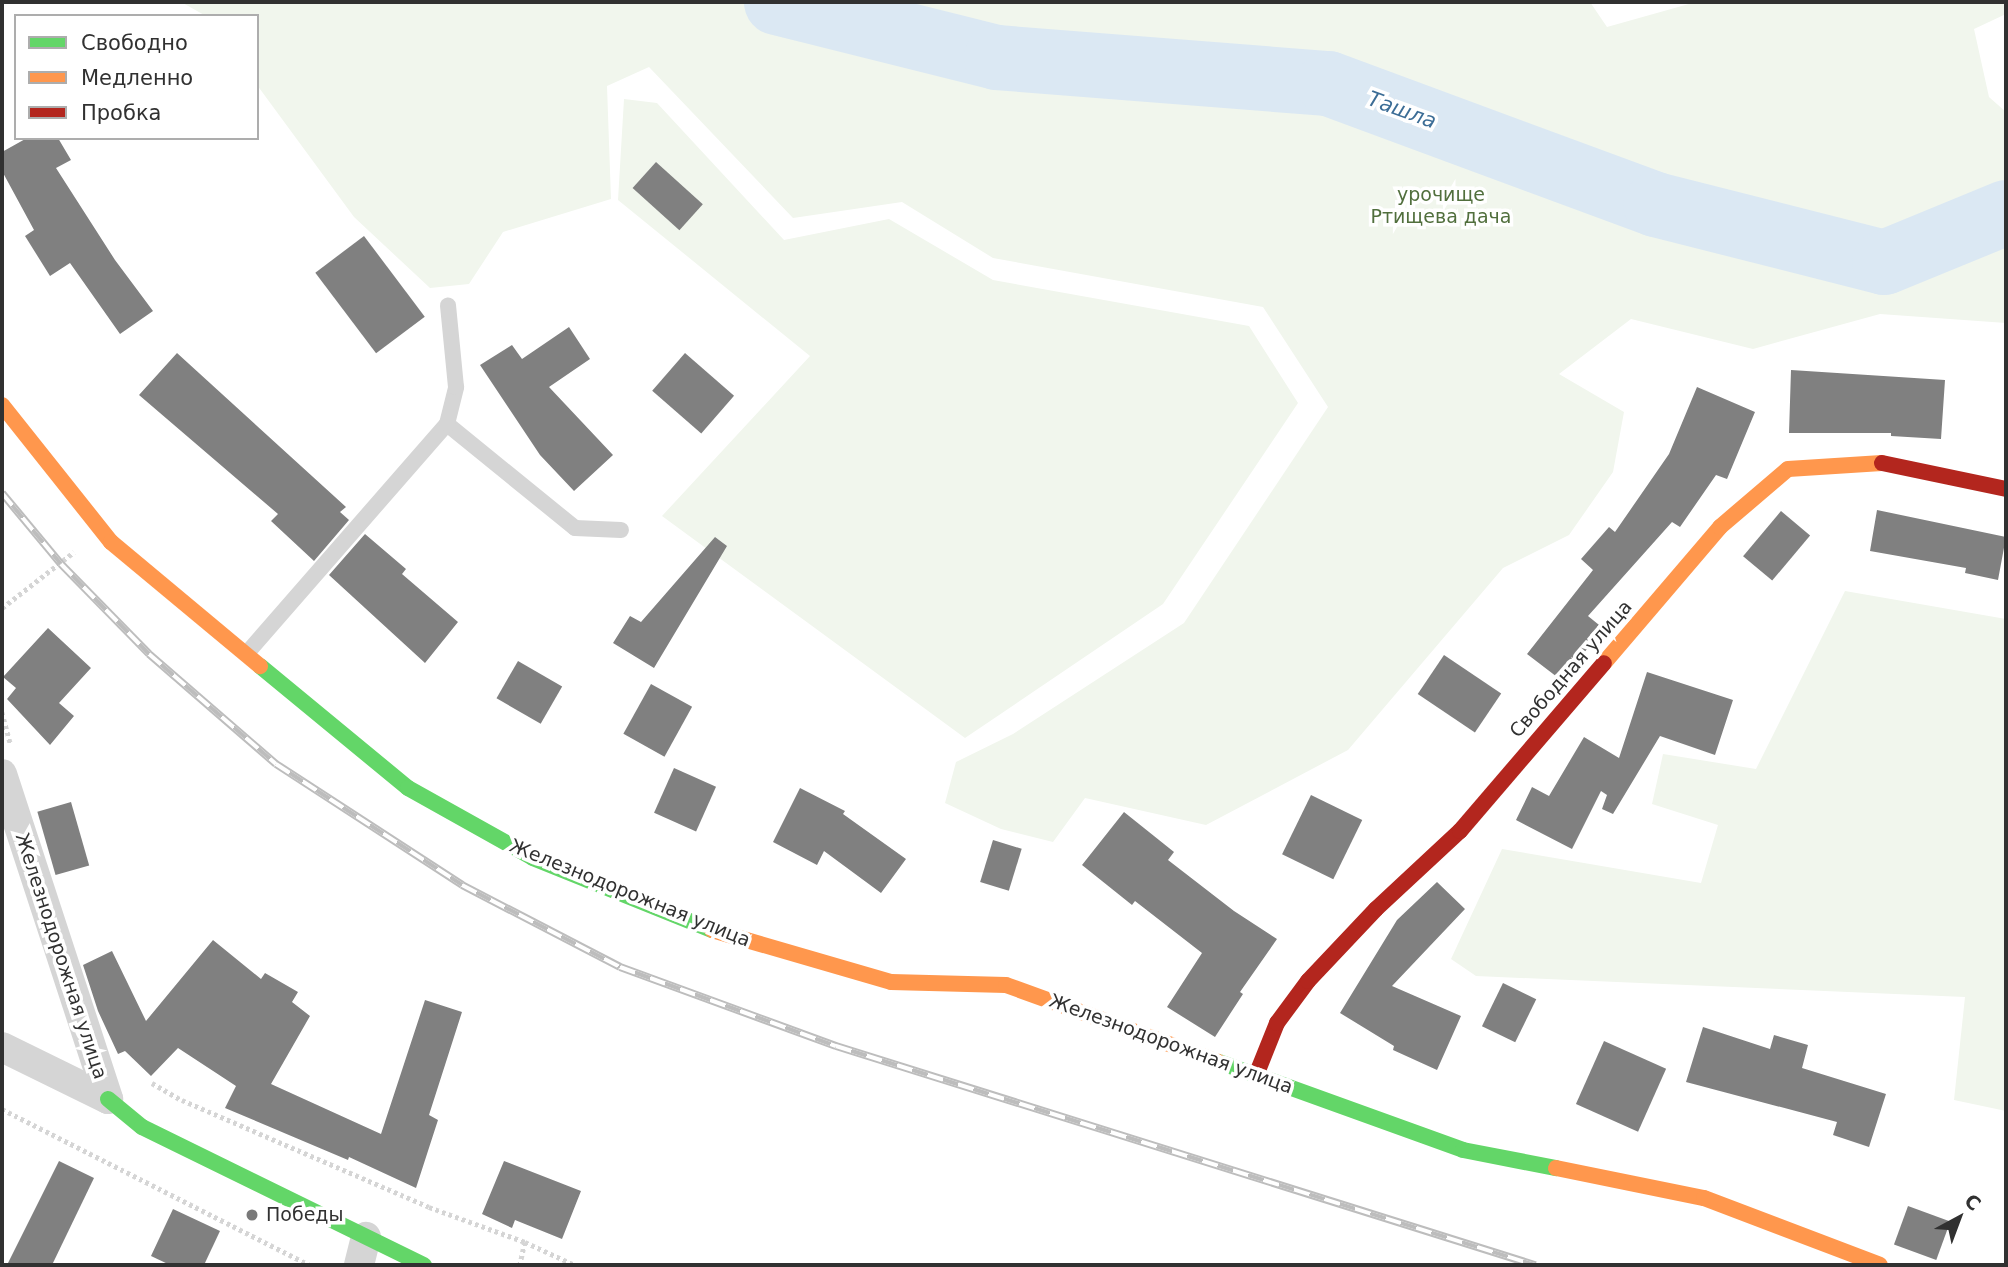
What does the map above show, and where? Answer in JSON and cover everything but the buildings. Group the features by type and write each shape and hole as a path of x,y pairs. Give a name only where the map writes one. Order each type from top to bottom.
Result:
{"street":[{"name":"Железнодорожная улица","path":"2,404 111,542 408,788 533,858 734,939 891,982 1006,985 1257,1073 1463,1150 1704,1198 1880,1265"},
{"name":"Свободная улица","path":"1257,1073 1277,1023 1308,981 1376,909 1460,831 1720,527 1787,468 1874,461 2006,489"},
{"name":"Железнодорожная улица","path":"7,762 108,1099"},
{"path":"2,1047 108,1099 142,1127 362,1251 424,1265"}],"lane":[{"path":"247,653 447,424 456,387 448,305"},
{"path":"447,424 575,528 621,530"}],"path":[{"path":"2,608 61,564 100,528"},
{"path":"2,712 7,762"},
{"path":"142,1078 182,1100 429,1207 525,1242 575,1265"},
{"path":"2,1109 310,1265"},
{"path":"520,1265 525,1242"}],"green space":[{"name":"урочище Ртищева дача","path":"181,2 1590,2 1607,27 1696,2 2006,2 2006,14 1974,29 1989,97 2006,112 2006,323 1880,314 1753,349 1631,319 1559,374 1624,412 1613,472 1569,535 1503,568 1348,750 1206,825 1085,798 1053,842 1001,829 945,803 956,762 1013,734 1184,623 1328,407 1263,307 993,258 902,202 793,218 649,67 607,86 611,199 503,232 469,284 430,288 354,217 259,88 259,14 202,14"},
{"path":"624,99 657,103 784,240 889,219 993,280 1249,326 1298,403 1163,604 965,738 662,516 810,356 618,200"},
{"path":"1845,591 2006,619 2006,1111 1954,1100 1965,997 1476,976 1451,959 1502,849 1701,883 1718,825 1652,804 1663,754 1756,769"}],"waterway":[{"name":"Ташла","path":"776,2 996,57 1328,83 1655,204 1884,262 2006,212"}],"railway":[{"path":"2,493 61,564 149,654 276,764 462,885 620,967 836,1046 1535,1265"}],"traffic: fast":[{"path":"260,666 408,788 533,858 712,930"},
{"path":"1219,1062 1463,1150 1556,1168"},
{"path":"108,1099 142,1127 424,1265"}],"traffic: slow":[{"path":"2,405 111,542 260,666"},
{"path":"1604,663 1720,527 1788,469 1882,463"},
{"path":"712,930 891,982 1006,985 1219,1062"},
{"path":"1556,1168 1704,1198 1880,1265"}],"traffic: jam":[{"path":"1882,463 2006,489"},
{"path":"1257,1073 1277,1023 1308,981 1376,909 1460,831 1604,663"}],"place":[{"name":"Победы","path":"252,1215"}]}
